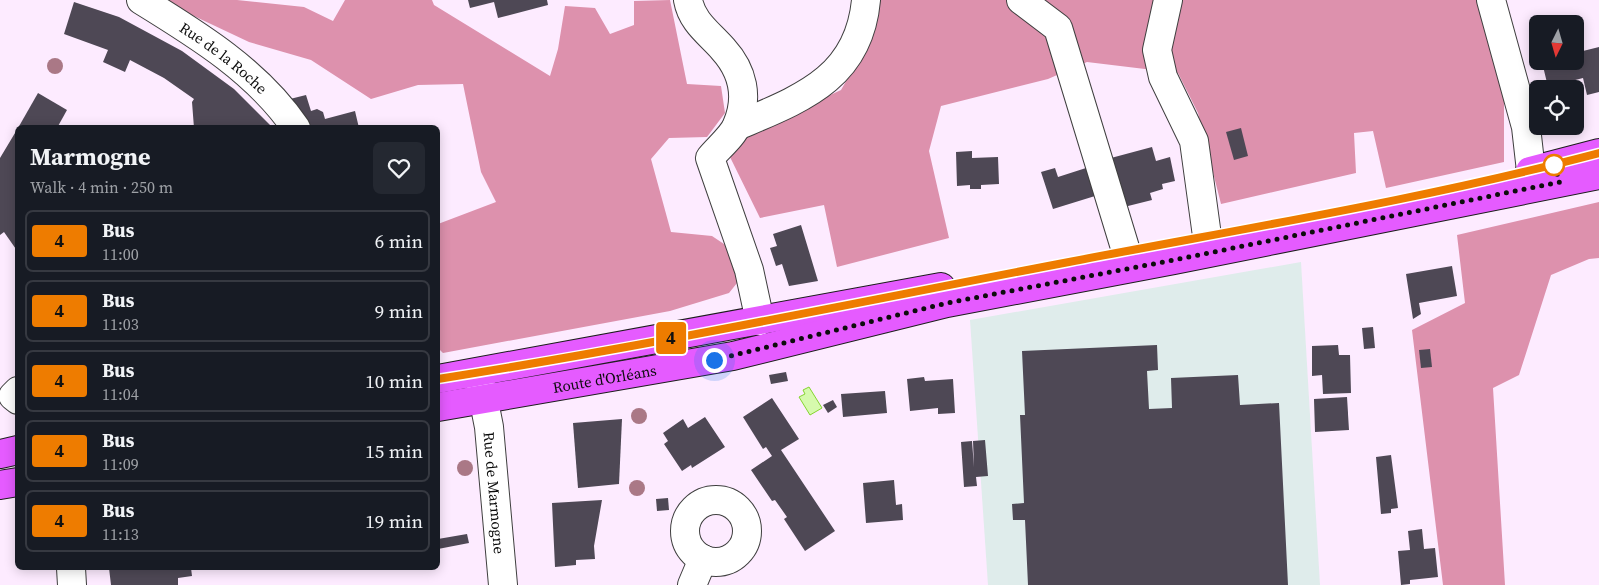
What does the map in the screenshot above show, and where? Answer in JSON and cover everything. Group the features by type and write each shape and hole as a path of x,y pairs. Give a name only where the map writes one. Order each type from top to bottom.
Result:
{"main road":[{"name":"Route d'Orléans","path":"440,379 760,322 1207,236 1531,171 1599,153"},
{"name":"Route d'Orléans","path":"440,406 733,356 947,303 1599,175"},
{"path":"0,454 15,451"},
{"path":"0,485 15,482"}],"street":[{"name":"Rue de la Roche","path":"141,0 216,49 259,82 280,104 294,125"},
{"path":"688,0 690,10 701,28 723,49 738,68 744,93 737,126"},
{"path":"760,322 749,270 710,158 737,126 790,103 823,84 850,53 864,18 866,0"},
{"path":"1021,0 1058,28 1126,251"},
{"path":"1168,0 1156,50 1163,78 1194,142 1207,236"},
{"path":"1491,0 1526,127 1531,171"},
{"name":"Rue de Marmogne","path":"478,373 489,427 503,585"},
{"path":"692,585 703,559"},
{"path":"71,570 72,585"}],"shaded area":[{"path":"160,0 237,0 304,7 333,21 345,0 432,0 434,5 550,76 558,49 565,6 595,8 610,34 634,25 634,1 670,0 687,84 721,86 725,113 707,137 669,138 651,159 671,232 712,236 733,250 741,278 729,293 670,311 443,353 440,350 440,223 496,202 481,172 463,84 418,85 371,99 311,60 249,42"},
{"path":"878,0 1482,0 1504,93 1504,162 1386,188 1373,131 1354,133 1356,173 1221,204 1198,113 1178,73 1087,62 1048,79 941,106 929,151 949,238 837,267 824,205 760,218 730,157 751,132 841,90 872,36"},
{"path":"1599,202 1599,258 1589,259 1551,275 1519,375 1493,388 1505,585 1443,585 1412,330 1465,303 1457,235"},
{"path":"1301,262 1320,585 988,585 970,320"},
{"path":"809,387 822,408 810,415 799,397 805,394 803,390"}],"building":[{"path":"468,0 547,0 548,5 498,18 494,2 470,8"},
{"path":"74,2 119,17 182,51 234,89 270,125 194,125 192,102 194,99 164,78 130,60 125,72 103,62 108,50 64,34"},
{"path":"1599,47 1599,92 1587,95 1583,78 1575,80 1546,80 1544,70 1584,70 1584,51"},
{"path":"38,93 67,110 59,125 20,125"},
{"path":"306,95 311,111 317,109 323,112 325,119 355,111 358,125 310,125 290,99"},
{"path":"1241,128 1248,156 1234,160 1226,132"},
{"path":"15,133 15,248 4,232 0,235 0,158"},
{"path":"1152,147 1156,161 1170,157 1175,181 1162,184 1163,189 1150,193 1152,200 1124,207 1111,158"},
{"path":"972,151 972,158 998,157 999,184 981,185 981,189 970,189 970,185 957,186 956,152"},
{"path":"1055,168 1058,177 1086,168 1095,196 1053,209 1041,172"},
{"path":"801,225 818,281 789,286 782,264 776,266 770,248 777,246 773,234"},
{"path":"1452,266 1457,296 1419,303 1421,314 1413,319 1406,274"},
{"path":"1373,327 1375,348 1364,349 1362,328"},
{"path":"1157,345 1158,370 1147,371 1149,409 1172,408 1171,378 1238,375 1240,405 1279,403 1288,585 1028,585 1025,520 1013,520 1012,504 1024,503 1020,415 1025,415 1022,351"},
{"path":"1338,345 1339,355 1350,355 1351,393 1323,394 1322,375 1312,376 1312,346"},
{"path":"1430,349 1432,367 1421,368 1419,350"},
{"path":"786,372 788,381 771,384 769,375"},
{"path":"924,377 925,381 953,379 955,413 938,414 938,408 910,411 907,379"},
{"path":"885,391 887,413 843,417 841,394"},
{"path":"1347,397 1349,430 1315,432 1314,399"},
{"path":"772,398 799,439 781,450 835,531 805,551 784,519 787,517 775,500 772,501 751,470 772,456 766,447 763,449 743,417"},
{"path":"833,400 837,407 828,413 823,405"},
{"path":"705,417 725,447 692,468 691,465 682,471 664,444 668,441 663,433 683,419 688,428"},
{"path":"622,419 619,484 578,488 573,423"},
{"path":"985,440 988,476 976,477 977,486 964,487 961,442 972,441 974,467 973,441"},
{"path":"1391,455 1398,508 1391,509 1391,513 1381,514 1376,457"},
{"path":"894,480 896,505 902,504 903,520 866,523 863,483"},
{"path":"668,498 669,510 657,511 656,499"},
{"path":"602,500 594,546 595,559 576,560 576,565 555,567 552,503"},
{"path":"1422,529 1424,549 1435,548 1438,577 1410,580 1410,584 1401,585 1398,551 1410,550 1408,531"},
{"path":"467,534 469,543 440,549 440,539"},
{"path":"109,570 191,570 192,576 178,578 178,585 111,585"}],"bus line":[{"name":"4","path":"440,379 760,322 1126,251 1171,244 1531,171 1599,153"}],"route":[{"path":"714,360 947,303 1174,260 1560,182 1554,165"}]}
